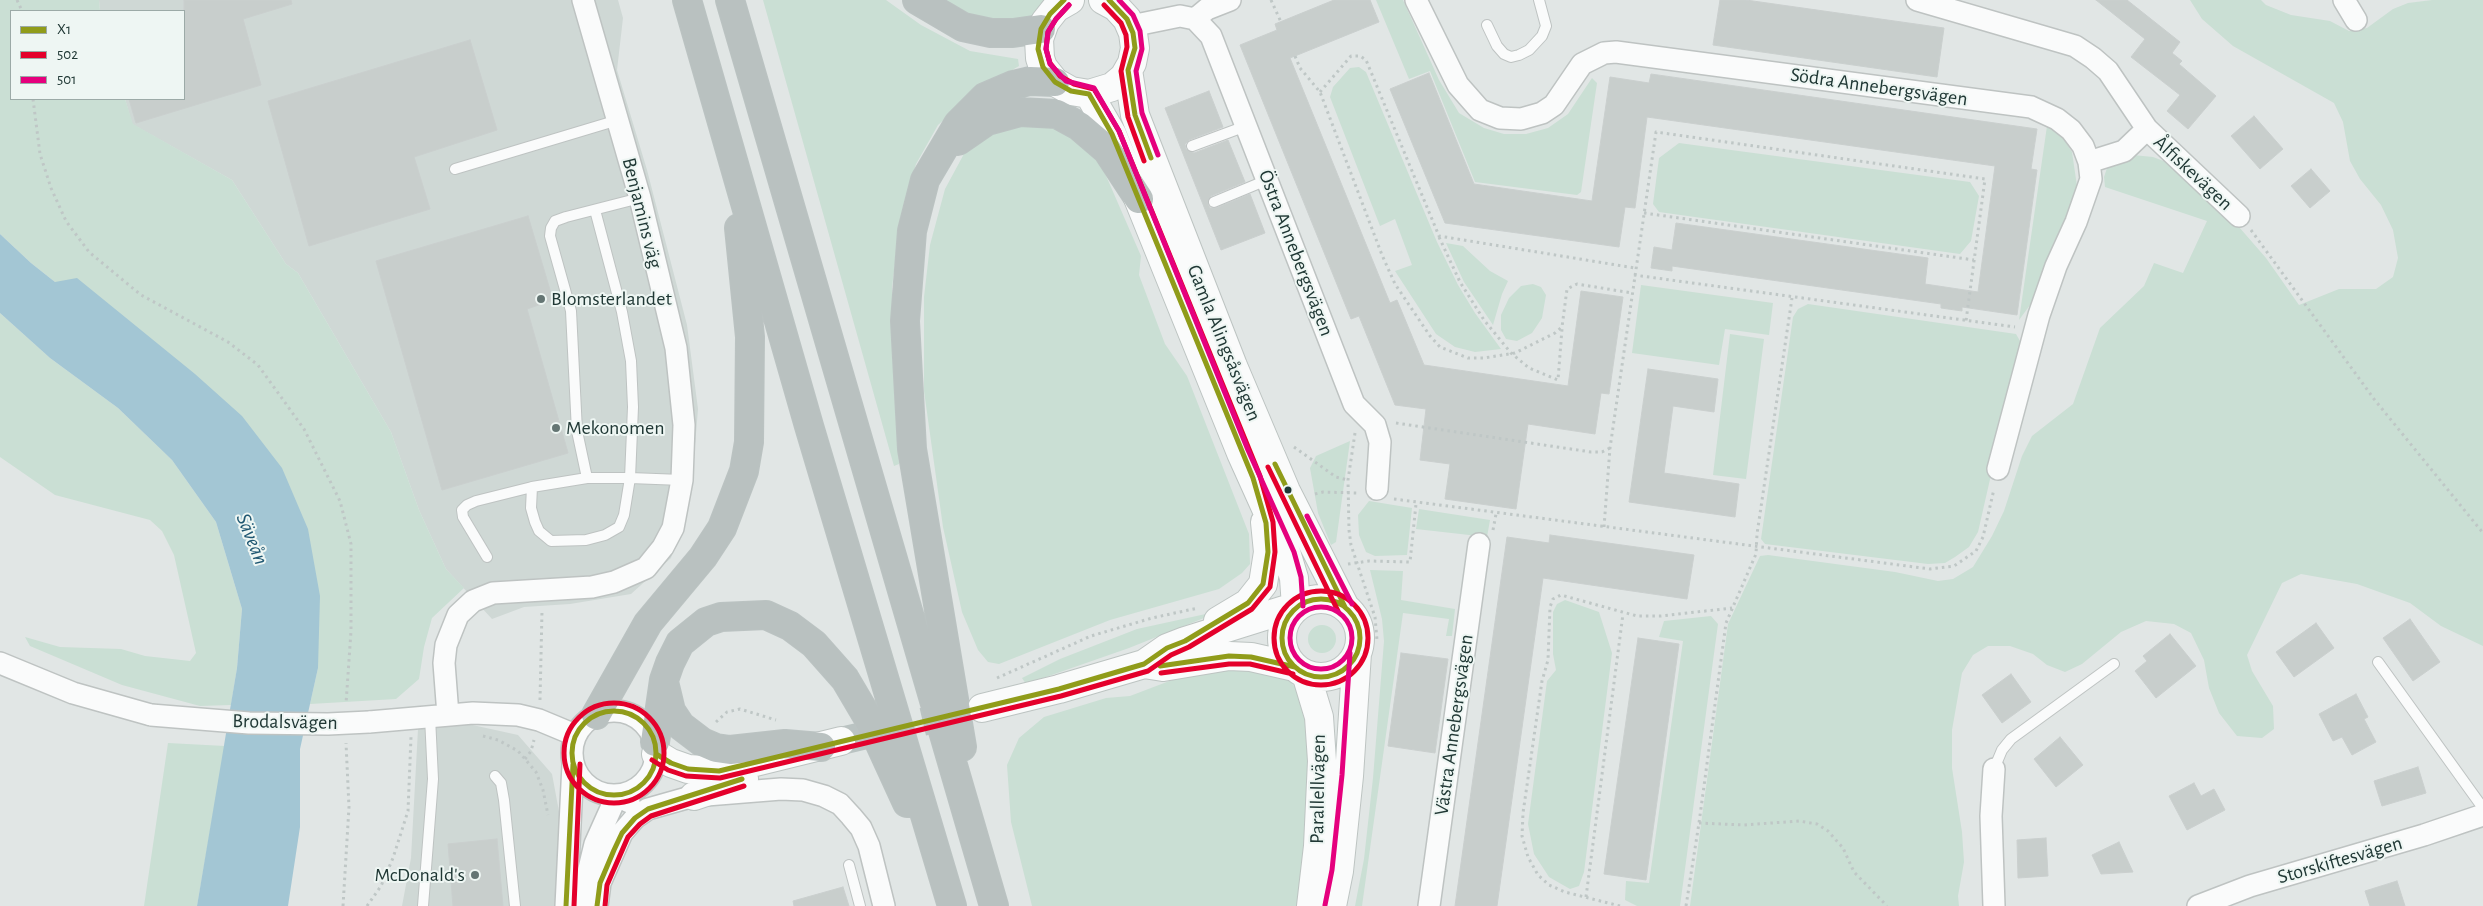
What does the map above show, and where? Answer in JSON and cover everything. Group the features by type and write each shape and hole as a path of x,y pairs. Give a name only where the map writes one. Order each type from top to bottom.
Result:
{"highway":[{"path":"687,0 812,435 949,896"},
{"path":"730,0 994,906"},
{"path":"917,0 963,28 991,33 1013,33 1041,29"},
{"path":"975,841 955,699 924,531 912,449 906,376 905,321 912,230 925,180 958,124 985,97 1012,85 1030,81 1055,82"},
{"path":"945,145 963,140 987,121 1020,112 1057,114 1079,126 1107,150 1139,199"},
{"path":"596,715 648,623 704,557 722,528 744,471 749,442 750,337 732,157"},
{"path":"655,748 664,680 680,643 706,622 721,617 766,616 790,626 814,644 845,679 868,718 949,896"},
{"path":"664,680 665,695 681,726 692,736 709,745 730,750 785,744 831,744"}],"street":[{"name":"Benjamins väg","path":"436,722 446,645 458,615 473,601 493,593 592,587 614,582 646,568 663,547 673,528 682,480 684,425 676,348 640,198 583,0"},
{"path":"1131,26 1180,16 1196,19 1207,10 1230,0"},
{"name":"Södra Annebergsvägen","path":"1416,0 1458,85 1480,110 1500,118 1521,119 1542,114 1554,105 1582,64 1604,53 1627,53 2031,107 2057,119 2071,130 2083,146 2089,162 2091,179 2087,193 2056,266 2036,330 1998,469"},
{"name":"Ålfiskevägen","path":"1917,0 2076,46 2108,72 2147,129 2238,216"},
{"path":"2344,0 2356,20"},
{"path":"1066,1 1050,14 1041,29 1038,49 1040,58 1043,67 1055,82 1071,91 1089,94 1112,87 1128,70 1135,48 1131,26 1122,12 1107,1"},
{"name":"Östra Annebergsvägen","path":"1196,19 1211,36 1354,404 1375,425"},
{"name":"Gamla Alingsåsvägen","path":"1128,70 1135,115 1222,338 1286,491 1345,606"},
{"name":"Gamla Alingsåsvägen","path":"1089,94 1112,134 1253,478 1287,554 1294,578 1294,609"},
{"name":"Ålfiskevägen","path":"2089,162 2124,151 2147,129"},
{"path":"1375,425 1380,442 1378,494"},
{"path":"1185,641 1248,603 1263,584 1268,542 1266,523 1253,478"},
{"name":"Västra Annebergsvägen","path":"1429,906 1486,537"},
{"path":"1144,664 1163,667 1229,656 1251,657 1300,671 1324,677 1335,674 1346,668 1357,654 1360,637 1358,625 1345,606 1323,598 1306,601 1294,609 1284,622 1282,640 1287,658 1300,671"},
{"path":"982,708 1059,689 1144,664 1167,648 1185,641 1284,610 1294,609"},
{"name":"Parallellvägen","path":"1332,906 1339,871 1349,776 1357,654"},
{"name":"Brodalsvägen","path":"0,663 73,693 151,715 250,724 436,722 473,713 518,715 539,720 575,735"},
{"name":"Parallellvägen","path":"1300,671 1319,717 1322,761 1318,846 1311,906"},
{"path":"566,906 573,764 572,745 575,735 581,727 596,715 612,711 635,716 647,727 655,748 654,767 644,782 635,790 617,796 595,844 580,906"},
{"path":"655,748 671,764 688,769 718,771 831,744"},
{"path":"597,906 600,883 622,834 635,818 648,809 694,796 789,764 831,744"},
{"path":"573,764 579,778 589,788 602,794 617,796 648,809"},
{"path":"1994,769 1992,816 1994,906"},
{"path":"694,796 781,789 803,790 840,804 861,828 867,840 884,906"},
{"name":"Storskiftesvägen","path":"2198,906 2250,886 2424,836 2483,815"}],"lane":[{"path":"1487,25 1497,46 1504,54 1511,57 1519,56 1529,50 1542,36 1546,26 1539,0"},
{"path":"455,169 618,120"},
{"path":"1192,146 1246,126"},
{"path":"1214,202 1267,180"},
{"path":"588,478 577,431 570,311 550,236 551,228 555,221 640,198"},
{"path":"532,487 531,508 539,531 551,541 562,542 605,535 618,527 624,515 630,478 633,407 631,361 622,312 594,210"},
{"path":"487,557 463,518 462,510 467,504 532,487 588,478 682,480"},
{"path":"2378,662 2483,808"},
{"path":"1994,769 2002,750 2011,739 2114,664"},
{"path":"423,906 436,722"},
{"path":"495,776 501,783 504,800 515,906"},
{"path":"848,865 860,906"}],"path":[{"path":"1272,0 1281,22"},
{"path":"1295,56 1300,68 1320,92 1382,255 1396,284 1430,336 1440,347 1468,358 1484,358 1511,353 1555,333 1562,327"},
{"path":"1320,92 1352,56 1360,56 1366,60 1438,236 1460,282 1484,320 1511,353 1529,368 1558,380 1567,289 1577,284 1632,292"},
{"path":"33,100 40,154 51,188 66,221 89,252 141,294 228,342 258,365 304,429 340,501 351,544 351,622 346,710"},
{"path":"1604,527 1610,448 1656,132 1985,179 1966,320"},
{"path":"1644,214 1974,260"},
{"path":"2238,216 2266,249 2374,399 2483,533"},
{"path":"1438,236 1635,268"},
{"path":"1634,275 2036,330"},
{"path":"1686,906 1726,624 1756,554 1792,298"},
{"path":"1359,409 1347,492 1348,530 1358,563 1410,562 1416,504"},
{"path":"1375,425 1396,423 1591,452 1602,452 1610,448"},
{"path":"1309,495 1323,492 1378,494 1416,504 1930,569 1954,566 1976,551 1983,537 1998,469"},
{"path":"1486,537 1496,514"},
{"path":"525,759 531,751 539,720 542,590"},
{"path":"1620,906 1557,888 1538,875 1528,857 1522,836 1523,813 1542,681 1548,660 1550,607 1553,598 1561,595 1624,614 1661,616 1732,608"},
{"path":"992,680 1091,636 1152,618 1207,606"},
{"path":"1586,897 1624,614"},
{"path":"367,906 381,886 393,858 408,811 411,736 436,722"},
{"path":"343,906 348,807 346,736"},
{"path":"482,736 498,740 518,751 536,772 543,790 548,820"},
{"path":"1699,823 1744,825 1798,821 1817,824 1828,830 1843,848 1854,872 1887,906"}],"shaded area":[{"path":"99,0 618,0 623,18 617,70 647,170 687,325 698,409 691,495 671,558 631,594 570,604 524,607 492,619 446,569 419,510 391,432 298,273 286,264 232,180 132,124 125,100 185,100 185,10 100,10"},
{"path":"468,724 518,735 552,774 560,817 559,906 402,906 411,858 418,729"}],"green space":[{"path":"0,0 99,0 100,10 10,10 10,100 125,100 133,124 232,180 286,264 298,273 391,432 419,510 446,569 464,588 432,618 424,647 419,679 396,699 310,704 318,668 55,282 0,234"},
{"path":"763,0 886,0 921,25 970,51 1018,59 1019,66 975,92 938,125 916,164 901,217 892,287 899,464 894,466"},
{"path":"944,0 1050,0 1028,20 1008,22 968,14"},
{"path":"1376,0 1403,0 1439,80 1459,113 1484,128 1504,134 1526,134 1548,128 1568,114 1592,78 1597,83 1581,192 1577,195 1475,182 1430,71 1409,79"},
{"path":"2190,0 2261,0 2266,5 2291,15 2330,21 2349,31 2367,28 2393,9 2408,3 2432,0 2483,0 2483,646 2441,626 2410,603 2357,584 2301,574 2282,583 2247,655 2252,671 2273,706 2274,729 2262,738 2237,736 2219,713 2209,688 2204,660 2191,633 2174,624 2146,621 2121,632 2082,664 2065,672 2047,665 2033,654 2010,646 1988,646 1973,655 1962,673 1952,730 1952,768 1962,832 1964,862 1958,896 1959,906 1690,906 1728,624 1760,556 1768,555 1895,572 1938,581 1953,579 1973,567 1992,536 2004,511 2022,456 2032,436 2073,404 2100,328 2144,286 2154,263 2183,273 2207,221 2105,187 2104,177 2107,168 2118,160 2133,155 2153,157 2174,165 2239,227 2266,258 2299,305 2339,289 2376,289 2393,277 2398,258 2393,230 2381,205 2360,179 2350,161 2343,122 2334,103 2233,46 2202,19"},
{"path":"1359,67 1366,72 1437,242 1458,285 1475,313 1501,349 1475,352 1455,347 1436,334 1395,271 1412,265 1395,219 1380,226 1330,97 1333,87 1350,68"},
{"path":"1005,124 1060,126 1097,155 1141,256 1139,275 1165,344 1187,376 1249,534 1250,564 1242,573 1219,589 1110,620 999,664 988,662 978,650 962,612 943,527 924,391 924,297 930,245 945,189 972,139"},
{"path":"2047,126 2063,138 2072,152 2078,193 2054,242 2033,301 2019,320"},
{"path":"1679,143 1970,182 1979,196 1971,241 1960,254 1659,212 1653,204 1659,158"},
{"path":"1446,243 1463,246 1490,271 1508,281 1493,325 1464,282"},
{"path":"1533,284 1541,287 1546,295 1542,318 1532,333 1517,341 1506,339 1501,330 1501,315 1509,298 1521,286"},
{"path":"1641,285 1773,303 1769,335 1725,329 1719,365 1632,353"},
{"path":"1808,304 2016,334 2020,341 1978,532 1969,547 1945,563 1928,564 1765,544 1761,539 1793,317 1798,309"},
{"path":"0,313 50,358 118,408 172,460 216,522 242,609 237,668 231,705 200,706 122,685 30,646 25,637 60,647 121,649 145,656 190,661 196,653 174,555 162,531 150,520 55,495 0,457"},
{"path":"1730,334 1764,339 1746,479 1713,475"},
{"path":"1350,441 1336,542 1331,545 1318,513 1310,468 1316,456"},
{"path":"1369,501 1412,508 1407,555 1375,556 1366,552 1359,535 1358,515"},
{"path":"1419,509 1490,520 1487,537 1416,529"},
{"path":"1370,570 1403,571 1401,600 1455,609 1452,636 1446,636 1449,619 1403,613 1362,906 1355,906 1364,859 1373,778 1384,641 1382,619"},
{"path":"1565,600 1599,612 1612,653 1584,872 1579,886 1570,889 1549,877 1534,854 1528,824 1547,681 1556,670 1553,654 1553,612 1557,604"},
{"path":"1224,610 1129,648 1026,684 1022,678 1060,659 1137,629"},
{"path":"1711,616 1718,624 1680,906 1637,906 1625,900 1626,881 1649,883 1683,641 1659,637 1664,621"},
{"path":"1322,625 1332,629 1336,639 1332,649 1322,653 1312,649 1308,639 1312,629"},
{"path":"1216,668 1263,668 1288,679 1301,694 1309,726 1309,796 1301,906 1032,906 1011,822 1007,765 1019,738 1044,717 1106,698 1130,696 1172,680"},
{"path":"168,743 225,746 197,906 144,906"}],"water":[{"name":"Säveån","path":"0,234 55,282 77,278 195,374 242,416 282,468 308,529 320,596 318,668 300,749 300,827 288,906 197,906 237,668 242,609 216,522 172,460 118,408 50,358 0,313"}],"building":[{"path":"184,0 291,0 292,4 243,19 261,85 136,123 129,100 185,100"},
{"path":"1334,0 1370,0 1379,22 1290,58 1390,303 1397,300 1424,365 1568,386 1581,291 1623,297 1609,394 1601,393 1595,434 1528,424 1516,509 1445,499 1450,464 1420,460 1426,409 1395,405 1359,316 1351,319 1240,45 1277,30 1275,24"},
{"path":"1720,0 1746,0 1944,28 1937,77 1713,45"},
{"path":"2096,0 2127,0 2180,42 2172,53 2182,61 2179,64 2216,96 2188,129 2167,111 2180,95 2131,57 2145,39"},
{"path":"470,40 497,130 414,157 430,209 309,246 268,101"},
{"path":"1429,73 1474,184 1592,201 1610,77 1649,83 1651,74 2037,129 2031,169 2037,170 2017,315 1962,307 1962,311 1941,308 1941,304 1672,266 1672,271 1651,268 1654,247 1672,250 1676,223 1928,258 1925,284 1978,292 1995,166 1647,117 1635,208 1625,207 1619,247 1445,223 1390,89"},
{"path":"1209,91 1223,127 1189,140 1185,144 1186,149 1194,153 1228,140 1245,182 1211,196 1208,204 1210,208 1216,208 1250,194 1265,233 1221,250 1165,108"},
{"path":"2254,116 2283,149 2260,169 2231,136"},
{"path":"2311,169 2330,191 2310,208 2291,186"},
{"path":"528,216 553,300 527,309 568,453 442,490 376,261"},
{"path":"1648,369 1718,379 1714,412 1673,406 1664,473 1739,484 1735,517 1629,502"},
{"path":"1550,535 1694,555 1687,599 1543,578 1497,906 1455,906 1507,537 1549,543"},
{"path":"2410,619 2440,662 2413,681 2383,638"},
{"path":"2316,623 2334,648 2294,677 2276,652"},
{"path":"2170,634 2196,666 2156,698 2135,671 2147,661 2143,656"},
{"path":"1638,638 1679,644 1646,880 1604,874"},
{"path":"1401,653 1448,659 1435,753 1388,746"},
{"path":"2011,674 2031,702 2002,723 1982,695"},
{"path":"2356,694 2368,717 2364,719 2376,742 2352,755 2342,737 2333,741 2319,714"},
{"path":"2060,737 2083,765 2056,787 2034,759"},
{"path":"2418,767 2426,793 2382,806 2374,781"},
{"path":"2194,783 2201,796 2214,789 2225,810 2187,830 2169,796"},
{"path":"2046,838 2048,876 2018,878 2017,840"},
{"name":"McDonald's","path":"497,839 503,906 453,906 448,844"},
{"path":"2119,842 2133,872 2101,874 2092,855"},
{"path":"2397,881 2405,906 2370,906 2365,891"},
{"path":"843,887 849,906 794,906 793,901"}],"tunnel":[{"path":"841,741 961,713"}],"transit line":[{"name":"X1","path":"656,754 671,763 688,769 719,771 1059,689 1144,664 1167,648 1185,641 1248,603 1263,584 1268,552 1266,523 1253,478 1112,134 1089,94 1071,91 1055,82 1043,67 1038,49 1041,29 1050,14 1064,0"},
{"name":"X1","path":"1109,0 1127,19 1133,33 1135,48 1128,70 1135,115 1151,158"},
{"name":"501","path":"1119,0 1133,15 1140,31 1142,49 1136,71 1142,113 1158,155"},
{"name":"502","path":"652,760 668,770 686,776 720,778 1061,696 1148,671 1171,655 1189,647 1252,609 1270,587 1275,552 1273,522 1260,476 1119,131 1094,89 1074,84 1060,76 1050,63 1046,49 1048,32 1056,19 1069,5"},
{"name":"501","path":"1069,5 1056,19 1048,32 1046,49 1050,64 1066,81 1094,88 1119,131 1248,450 1294,552 1301,577 1303,606"},
{"name":"502","path":"1104,5 1121,23 1126,35 1127,47 1121,71 1128,117 1144,161"},
{"name":"X1","path":"1275,464 1345,607"},
{"name":"502","path":"1268,467 1338,611"},
{"name":"501","path":"1307,516 1352,604"},
{"name":"502","path":"1321,591 1339,595 1354,605 1364,620 1368,638 1364,656 1354,671 1339,681 1321,685 1303,681 1288,671 1278,656 1274,638 1278,620 1288,605 1303,595 1321,591"},
{"name":"X1","path":"1321,599 1336,602 1349,610 1357,623 1360,638 1357,653 1349,666 1336,674 1321,677 1306,674 1293,666 1285,653 1282,638 1285,623 1293,610 1306,602 1321,599"},
{"name":"501","path":"1315,607 1327,607 1343,616 1350,626 1352,638 1350,650 1343,660 1327,669 1315,669 1304,664 1295,655 1290,644 1290,632 1295,621 1304,612 1315,607"},
{"name":"501","path":"1325,905 1332,870 1342,775 1350,653"},
{"name":"X1","path":"1160,666 1229,656 1251,657 1295,667"},
{"name":"502","path":"1161,673 1229,664 1250,664 1293,674"},
{"name":"502","path":"614,703 633,707 649,718 660,734 664,753 660,772 649,788 633,799 614,803 595,799 579,788 568,772 564,753 568,734 579,718 595,707 614,703"},
{"name":"X1","path":"614,711 630,714 644,723 653,737 656,753 653,769 644,783 630,792 614,795 598,792 584,783 575,769 572,753 575,737 584,723 598,714 614,711"},
{"name":"X1","path":"566,906 573,764"},
{"name":"502","path":"574,906 580,764"},
{"name":"X1","path":"597,906 600,883 614,850 622,833 635,818 648,809 742,779"},
{"name":"502","path":"605,906 607,885 628,837 640,824 651,816 744,786"}],"place":[{"name":"Blomsterlandet","path":"541,299"},
{"name":"Mekonomen","path":"556,428"},
{"name":"McDonald's","path":"475,875"}]}
